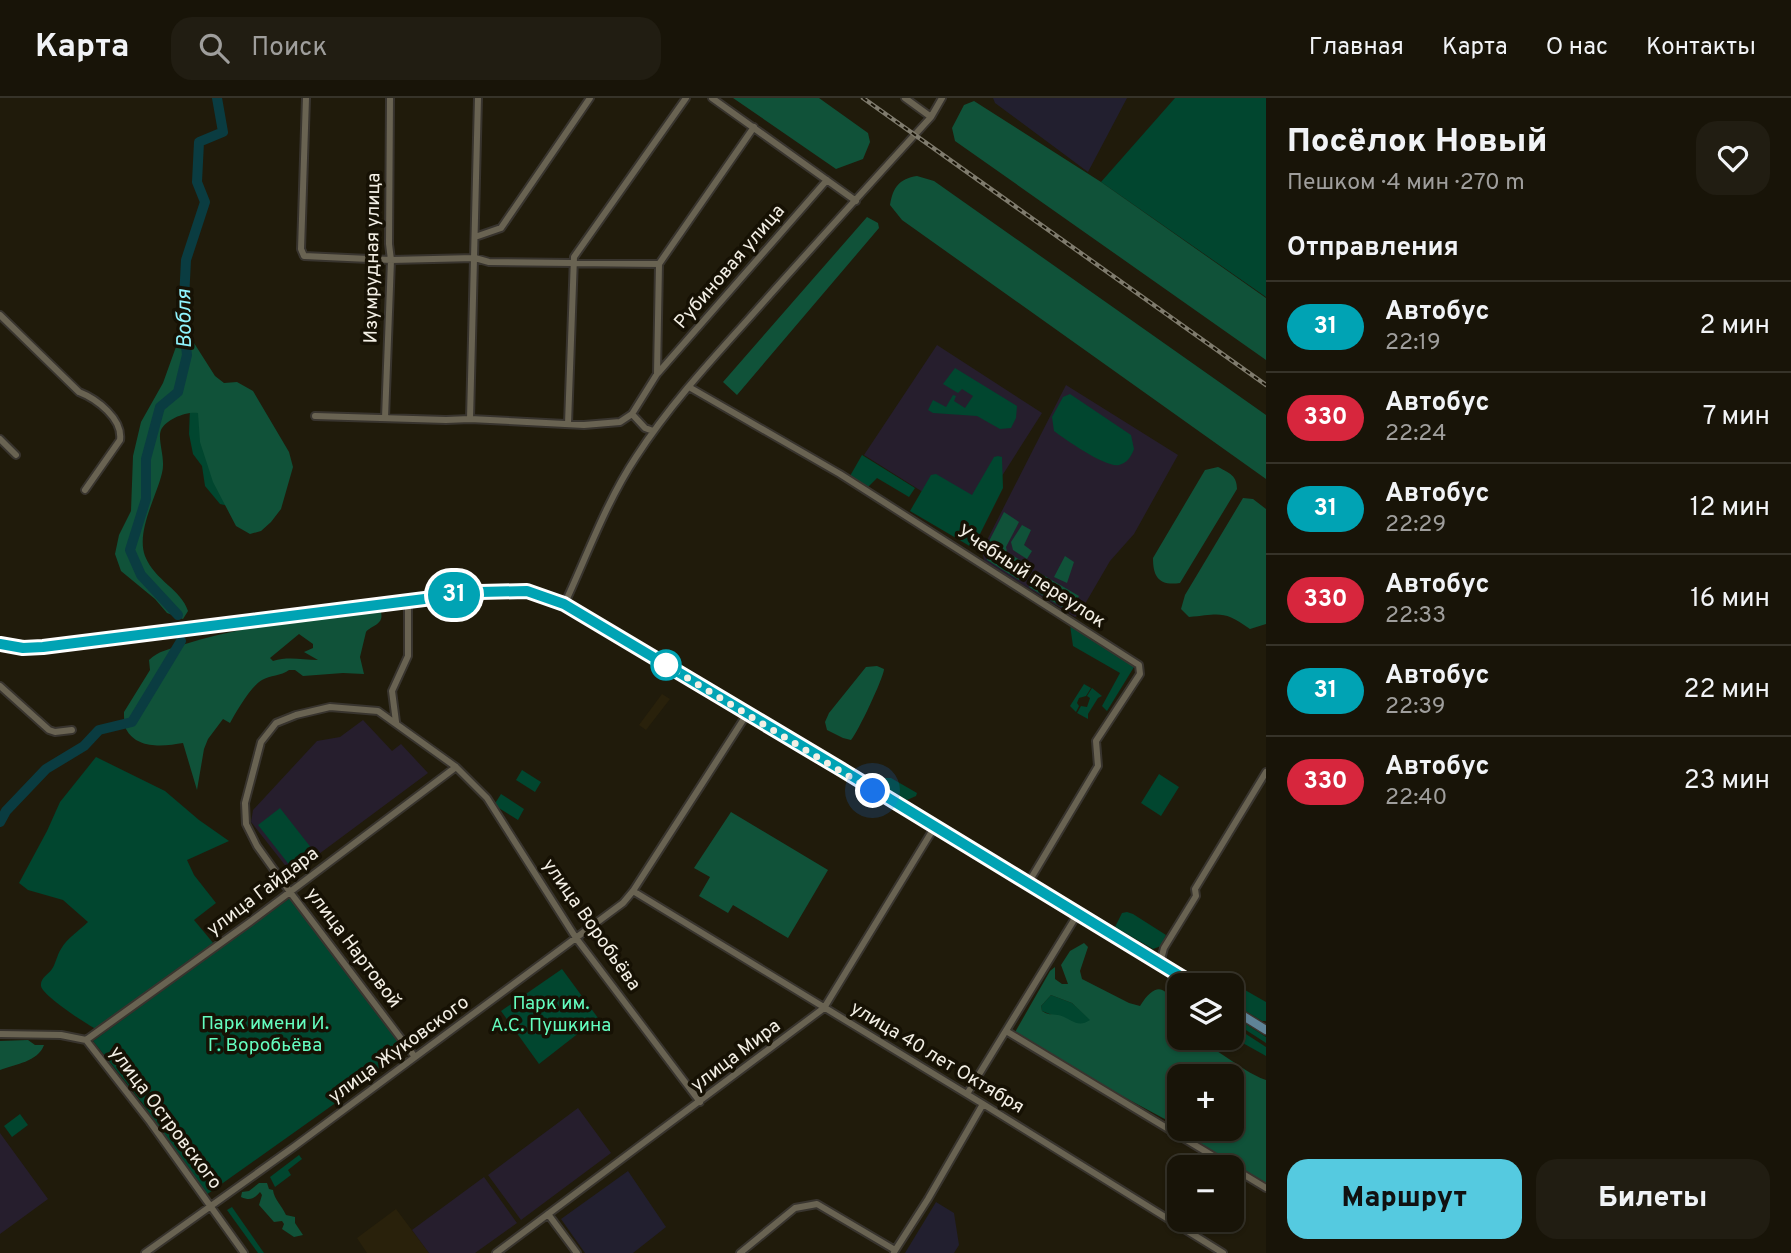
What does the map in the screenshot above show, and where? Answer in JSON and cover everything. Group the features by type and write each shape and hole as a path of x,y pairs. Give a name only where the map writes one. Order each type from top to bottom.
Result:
{"main road":[{"path":"0,644 23,648 43,647 480,592 527,591 564,604 1175,973"},
{"path":"1244,1016 1266,1030"}],"street":[{"path":"306,98 301,248 304,256 659,264"},
{"name":"Изумрудная улица","path":"385,418 391,260 390,98"},
{"path":"470,419 478,98"},
{"path":"475,237 501,228 590,98"},
{"path":"568,424 574,262 577,250 686,98"},
{"path":"712,98 856,201"},
{"path":"905,98 931,117"},
{"path":"564,604 619,487 634,458 653,431 785,278 931,117 942,98"},
{"path":"657,374 659,264 754,127"},
{"name":"Рубиновая улица","path":"632,414 657,374 827,180"},
{"path":"0,315 79,392 89,396 114,418 121,432 120,440 85,490"},
{"name":"Учебный переулок","path":"689,387 840,474 1137,664 1141,670 1096,741 1098,766 1027,885"},
{"path":"315,416 568,424 620,422 632,414 645,428 653,431"},
{"path":"0,439 16,455"},
{"path":"396,722 392,691 408,656 408,602"},
{"path":"0,685 49,730 72,730"},
{"name":"улица Нартовой","path":"396,722 379,711 330,707 276,723 261,742 244,803 246,824 257,846 415,1057"},
{"name":"улица Жуковского","path":"145,1253 295,1146 623,903 747,714"},
{"name":"улица Воробьёва","path":"396,722 456,766 487,798 576,938 701,1102"},
{"name":"улица Гайдара","path":"86,1040 290,892 456,766"},
{"path":"1160,963 1164,948 1196,896 1195,889 1266,772"},
{"name":"улица Мира","path":"496,1253 824,1008 934,828"},
{"name":"улица 40 лет Октября","path":"633,891 1223,1253"},
{"path":"967,1094 1077,915"},
{"path":"1006,1031 1266,1188"},
{"name":"улица Островского","path":"0,1034 61,1035 86,1040 244,1253"},
{"path":"740,1253 795,1208 817,1204 894,1252 983,1104"},
{"path":"548,1214 577,1253"}],"shaded area":[{"path":"993,98 1127,98 1088,172 995,103"},
{"path":"937,345 1042,413 972,523 864,455"},
{"path":"1066,385 1178,455 1134,534 1110,561 1075,617 984,561 982,550"},
{"path":"662,694 670,699 646,730 639,725"},
{"path":"363,720 392,751 401,744 428,773 292,874 251,822 253,810 317,741 340,737"},
{"path":"578,1108 611,1153 521,1220 488,1175"},
{"path":"0,1133 48,1199 0,1234"},
{"path":"628,1171 666,1227 633,1253 585,1253 561,1219"},
{"path":"484,1177 517,1223 475,1253 429,1253 412,1230"},
{"path":"936,1202 954,1213 959,1245 954,1253 905,1253"},
{"path":"396,1209 429,1253 367,1253 357,1238"}],"green space":[{"path":"733,98 819,98 868,133 870,142 863,159 836,169"},
{"path":"1175,98 1266,98 1266,297 1101,182"},
{"path":"974,101 1101,182 1266,298 1266,360 955,141 952,128 964,105"},
{"path":"917,176 934,181 1266,415 1266,479 902,220 890,205 893,193 901,182"},
{"path":"867,217 878,223 879,228 737,395 723,382"},
{"path":"185,333 215,376 224,383 237,382 253,391 289,452 293,467 281,509 261,531 250,534 236,526 213,482 200,442 198,413 177,417 167,422 161,430 162,473 145,525 143,546 149,565 185,603 188,611 183,619 167,613 155,599 121,571 115,554 119,535 131,511 133,456 141,422 163,383 177,344"},
{"path":"955,368 1017,406 1016,418 1011,428 1000,429 977,416 933,413 928,410 933,400 946,407 953,395 956,396 954,401 965,408 973,396 962,389 958,393 943,384"},
{"path":"1070,394 1131,435 1134,449 1126,461 1119,465 1105,462 1054,431 1052,417 1063,397"},
{"path":"193,398 237,508 220,504 205,486 202,466 193,454 189,434"},
{"path":"862,455 915,488 909,497 877,478 867,488 850,476"},
{"path":"994,457 1002,457 1003,488 973,548 910,511 931,475 936,474 972,495"},
{"path":"1218,467 1232,475 1237,489 1180,583 1162,581 1154,570 1153,558 1205,470"},
{"path":"1243,498 1253,499 1266,509 1266,624 1250,629 1227,616 1215,614 1189,617 1181,609 1185,595"},
{"path":"1004,512 1019,522 1006,547 1007,552 1028,565 1019,580 987,560 986,547"},
{"path":"1022,525 1031,530 1024,545 1032,551 1027,559 1013,550 1011,542"},
{"path":"1065,556 1074,562 1067,583 1054,577"},
{"path":"1038,572 1079,596 1070,612 1029,587"},
{"path":"381,612 381,620 366,632 360,657 364,674 303,676 295,670 289,670 262,680 249,693 230,723 223,719 208,739 197,790 183,743 152,745 137,740 126,729 124,712 150,670 149,660 160,652 230,632","holes":["299,634 313,644 313,648 304,652 318,660 290,658 273,661 270,658"]},
{"path":"1070,625 1134,664 1107,711 1102,706 1120,673 1073,646"},
{"path":"877,666 884,669 883,674 865,716 851,740 827,730 825,722 829,713 866,667"},
{"path":"1084,684 1091,688 1086,696 1079,698 1076,712 1070,706"},
{"path":"1092,688 1102,696 1088,714 1088,719 1077,713 1081,706 1087,707 1090,698 1087,696"},
{"name":"Парк имени И. Г. Воробьёва","path":"96,757 165,791 229,841 187,860 194,875 216,903 194,920 214,944 96,1029 56,1002 41,986 64,945 88,922 63,900 28,890 19,883 60,802"},
{"path":"522,770 541,782 535,792 516,780"},
{"path":"1159,774 1179,787 1161,816 1141,803"},
{"path":"885,778 891,778 917,793 916,796 907,800 883,786"},
{"path":"501,794 524,809 518,820 494,805"},
{"path":"280,808 316,854 294,871 258,825"},
{"path":"731,812 828,870 788,938 733,905 728,913 699,896 710,877 694,868"},
{"name":"Парк имени И. Г. Воробьёва","path":"290,898 405,1050 358,1087 206,1195 143,1104 93,1041"},
{"path":"1127,912 1166,935 1161,946 1153,949 1115,927 1122,913"},
{"path":"1084,943 1088,947 1080,971 1082,979 1140,1006 1149,994 1157,989 1167,994 1167,1050 1215,1050 1237,1064 1167,1064 1167,1120 1072,1069 1014,1034 1050,971 1055,967 1055,979 1062,984 1068,984 1061,965 1070,951","holes":["1051,995 1072,1003 1090,1020 1078,1023 1063,1016 1048,1014 1042,1011 1041,1006"]},
{"name":"Парк им. А.С. Пушкина","path":"562,969 598,1018 539,1064 501,1011"},
{"path":"1244,990 1266,1002 1266,1021 1244,1010"},
{"path":"1051,995 1072,1003 1091,1020 1085,1024 1075,1024 1042,1011 1041,1006"},
{"path":"1244,1023 1266,1037 1266,1043 1244,1029"},
{"path":"1244,1033 1266,1047 1266,1056 1244,1044"},
{"path":"28,1040 35,1045 44,1045 41,1051 31,1059 0,1070 0,1041"},
{"path":"1244,1068 1266,1080 1266,1183 1244,1170 1244,1155 1219,1155 1196,1141 1244,1141"},
{"path":"20,1114 28,1125 12,1137 4,1126"},
{"path":"299,1155 302,1159 288,1170 291,1175 275,1187 270,1177"},
{"path":"259,1183 267,1183 269,1189 273,1190 286,1215 295,1217 295,1223 303,1235 294,1237 282,1229 282,1221 274,1222 259,1205 262,1195 260,1192 252,1199 241,1197 242,1192 249,1191"},
{"path":"232,1207 264,1253 258,1253 227,1210"}],"waterway":[{"name":"Вобля","path":"178,615 141,575 130,550 146,499 146,459 160,407 178,392 187,355 183,319 186,260 205,202 197,182 199,142 223,132 217,98"},
{"name":"Вобля","path":"0,822 6,811 46,769 84,746 99,730 132,722 181,641"}],"railway":[{"path":"863,98 1266,385"}],"bus line":[{"name":"31","path":"0,644 23,648 43,647 480,592 527,591 564,604 1176,973"}],"route":[{"path":"666,665 873,791"}]}
